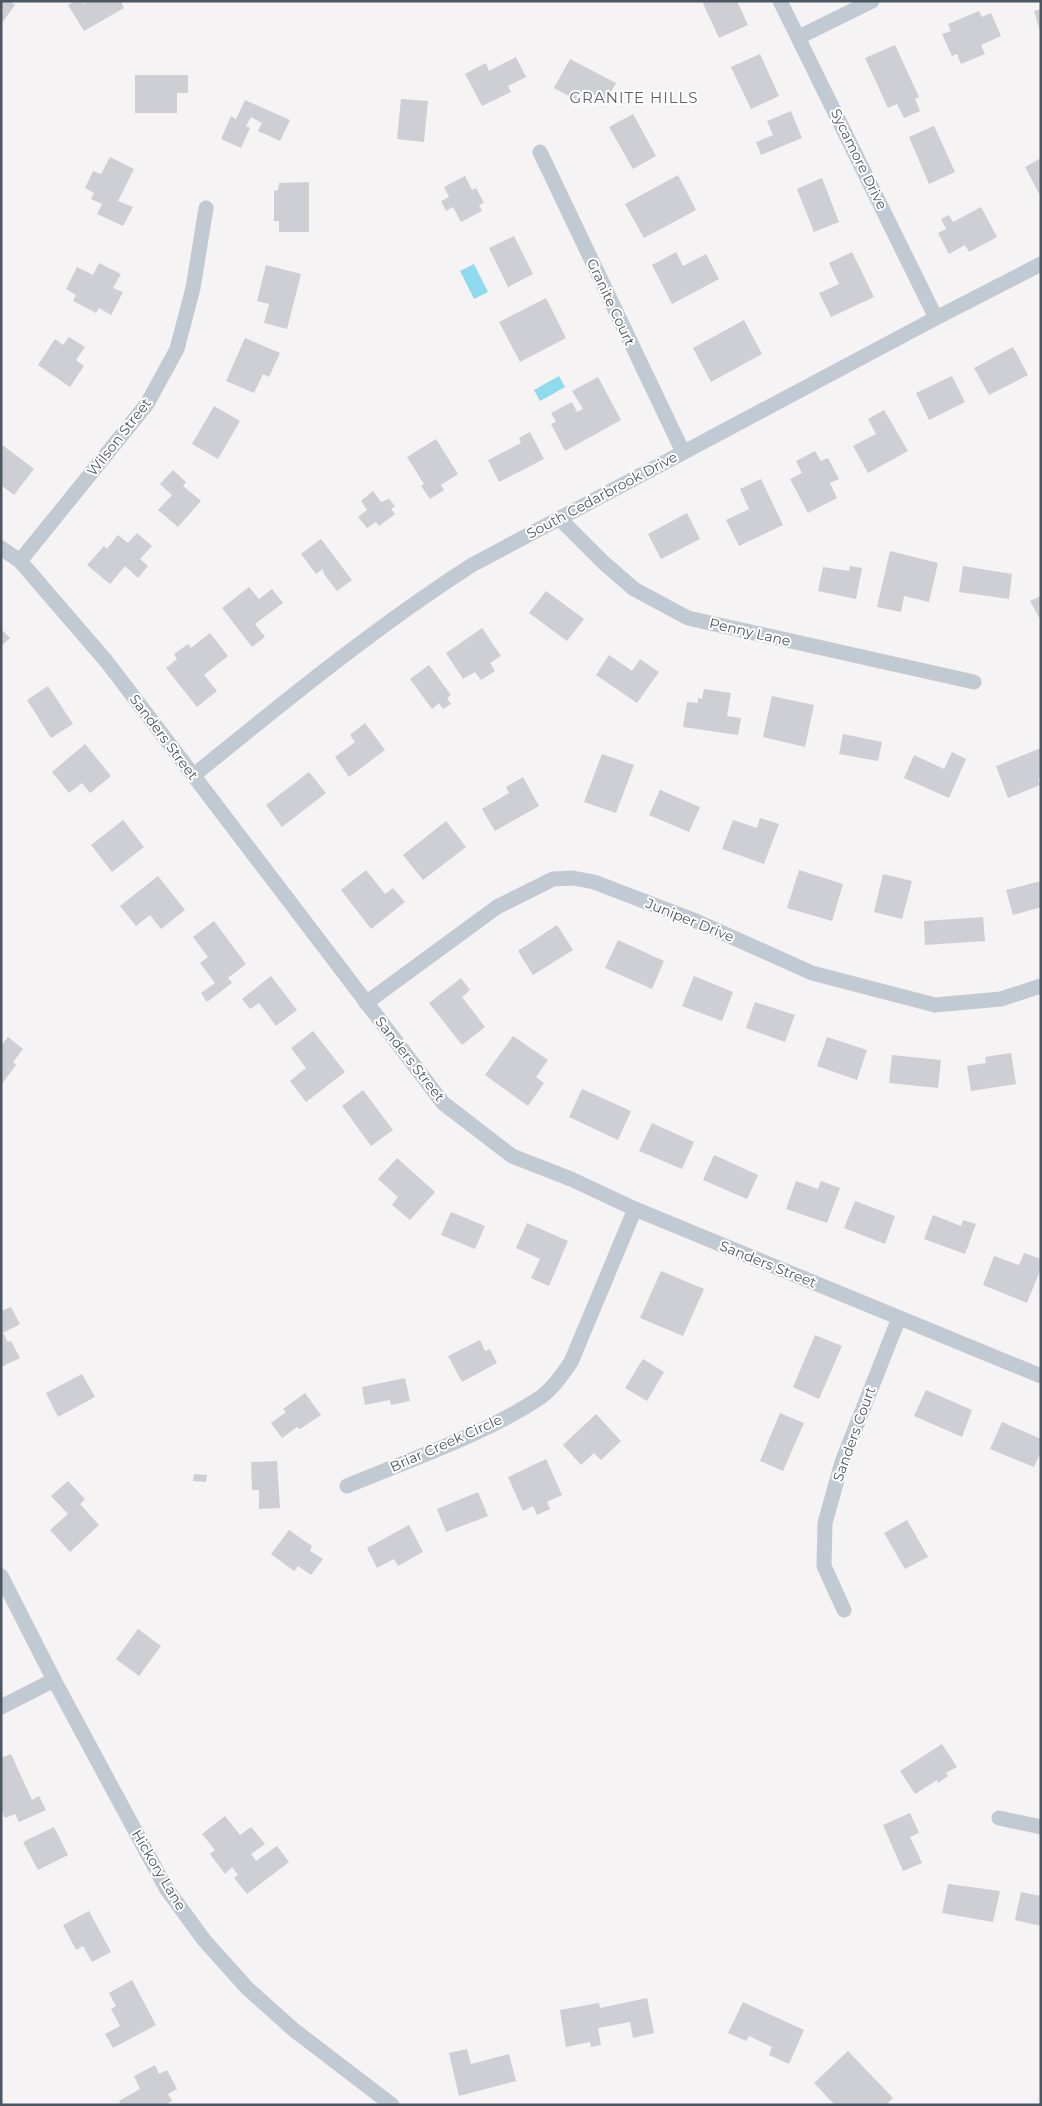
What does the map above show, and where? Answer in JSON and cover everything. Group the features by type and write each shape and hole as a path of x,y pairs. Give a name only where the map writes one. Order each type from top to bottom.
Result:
{"street":[{"name":"Sycamore Drive","path":"780,1 936,318"},
{"path":"799,37 872,1"},
{"name":"Granite Court","path":"540,152 683,452"},
{"name":"Wilson Street","path":"20,562 147,404 176,349 193,288 206,208"},
{"name":"South Cedarbrook Drive","path":"194,775 293,694 412,604 472,565 1041,264"},
{"name":"Penny Lane","path":"559,518 604,563 634,589 688,618 974,682"},
{"name":"Sanders Street","path":"1,548 20,562 107,662 443,1103 512,1156 1041,1376"},
{"name":"Juniper Drive","path":"366,1003 497,906 553,879 573,878 594,882 696,921 812,973 936,1005 1001,998 1041,986"},
{"name":"Briar Creek Circle","path":"347,1486 485,1428 542,1396 558,1380 571,1362 636,1209"},
{"name":"Sanders Court","path":"844,1610 824,1566 825,1523 842,1462 899,1318"},
{"name":"Hickory Lane","path":"1,1576 54,1680 166,1888 204,1940 247,1988 294,2030 392,2105"},
{"path":"1,1707 54,1680"},
{"path":"999,1818 1041,1826"}],"water":[{"path":"474,264 488,292 474,299 460,271"},
{"path":"559,376 565,387 540,401 534,390"}],"building":[{"path":"1,1 10,1 15,5 1,24"},
{"path":"75,1 83,1 84,4 89,1 121,1 124,8 84,31 68,5"},
{"path":"702,1 737,1 748,25 719,38"},
{"path":"1041,9 1041,31 1040,31 1034,11"},
{"path":"979,11 982,17 991,13 1001,36 981,45 985,54 961,64 957,54 952,56 942,34 951,31 948,24"},
{"path":"895,45 919,97 915,99 920,111 904,118 897,104 888,108 865,58"},
{"path":"760,54 779,96 751,109 731,67"},
{"path":"516,57 526,77 508,86 511,92 482,106 465,74 486,63 489,71"},
{"path":"570,59 616,83 606,101 592,94 586,105 554,88"},
{"path":"135,75 188,75 188,93 177,93 177,113 135,113"},
{"path":"401,99 428,101 424,142 397,139"},
{"path":"245,100 290,120 280,141 258,131 262,123 251,117 246,126 250,128 241,148 221,139 231,116 236,119"},
{"path":"791,111 802,138 761,155 756,142 773,135 767,121"},
{"path":"633,114 656,156 633,169 609,127"},
{"path":"934,126 955,172 929,184 909,137"},
{"path":"110,157 134,169 118,201 133,207 123,226 97,214 102,204 91,199 94,193 85,188 93,171 101,174"},
{"path":"1041,158 1041,197 1025,167"},
{"path":"678,175 696,210 644,238 625,204"},
{"path":"465,176 472,190 476,188 484,203 479,205 482,211 461,222 453,207 446,211 441,201 449,197 444,187"},
{"path":"822,178 839,222 814,232 797,189"},
{"path":"309,182 309,232 279,232 279,221 274,221 274,191 278,190 279,183"},
{"path":"981,207 997,237 969,252 965,245 949,254 938,233 946,229 941,219 949,215 953,222"},
{"path":"514,236 533,274 508,287 489,248"},
{"path":"676,252 683,266 706,254 719,279 672,304 652,265"},
{"path":"852,252 874,297 831,317 819,293 839,284 829,263"},
{"path":"99,263 121,274 113,288 123,292 111,315 99,308 96,313 73,301 76,295 66,289 77,267 93,275"},
{"path":"266,265 301,274 287,329 264,323 269,304 257,301"},
{"path":"546,298 566,338 520,362 499,322"},
{"path":"744,320 762,354 711,382 693,348"},
{"path":"69,337 85,347 76,360 84,366 70,387 38,365 55,339 63,345"},
{"path":"245,338 280,353 269,377 263,374 254,393 226,381"},
{"path":"1013,347 1028,375 989,395 974,368"},
{"path":"952,376 965,402 929,420 916,393"},
{"path":"598,377 621,420 565,451 551,424 556,422 551,413 572,402 577,412 583,409 572,391"},
{"path":"214,406 240,421 218,459 192,444"},
{"path":"884,410 908,451 868,473 853,446 876,434 868,419"},
{"path":"530,432 544,459 499,482 488,460 521,443 519,438"},
{"path":"436,439 458,474 441,485 444,490 430,499 421,486 424,484 407,457"},
{"path":"1,444 34,469 14,495 1,485"},
{"path":"815,451 821,461 828,458 839,479 830,483 837,498 808,513 790,479 802,473 796,461"},
{"path":"173,470 186,482 183,486 201,501 178,527 158,510 172,495 160,484"},
{"path":"761,479 783,525 739,546 726,520 749,509 740,489"},
{"path":"373,491 381,502 389,499 395,506 391,509 395,514 379,526 376,522 367,528 358,517 367,510 361,501"},
{"path":"687,513 700,539 661,559 648,534"},
{"path":"137,533 152,546 140,559 148,566 138,578 125,566 110,584 87,565 104,546 107,549 118,535 128,543"},
{"path":"321,539 352,580 337,591 324,574 323,569 316,574 301,554"},
{"path":"890,551 938,563 929,602 904,596 901,612 877,607"},
{"path":"850,566 862,568 856,599 818,591 823,567 849,571"},
{"path":"963,566 1012,574 1009,599 959,592"},
{"path":"249,587 259,599 272,589 283,603 255,624 265,637 252,647 222,608"},
{"path":"546,591 584,619 567,641 529,613"},
{"path":"1041,596 1041,621 1030,601"},
{"path":"482,628 501,656 490,663 495,671 481,680 475,672 463,679 446,653"},
{"path":"1,629 10,638 1,646"},
{"path":"210,633 228,656 204,675 217,691 197,707 166,668 177,659 174,654 188,644 191,648"},
{"path":"609,655 632,671 640,659 659,672 637,703 596,675"},
{"path":"429,665 451,695 447,698 451,704 443,709 439,703 432,709 410,679"},
{"path":"48,686 73,724 51,738 27,700"},
{"path":"704,689 731,693 727,716 741,718 738,735 683,727 687,702 698,703 698,698 702,699"},
{"path":"772,696 814,705 805,747 763,737"},
{"path":"365,723 385,750 349,777 335,757 355,742 350,735"},
{"path":"843,734 882,742 878,761 839,754"},
{"path":"85,744 111,776 90,793 82,783 69,793 52,772"},
{"path":"1041,748 1041,778 1038,779 1040,785 1008,798 996,766"},
{"path":"952,752 966,759 949,798 904,778 914,755 944,769"},
{"path":"602,754 634,765 616,813 584,802"},
{"path":"309,772 326,793 282,827 266,805"},
{"path":"523,777 539,806 495,831 482,809 509,793 506,787"},
{"path":"660,790 700,807 689,832 649,815"},
{"path":"760,818 779,824 764,864 722,849 733,820 757,828"},
{"path":"123,820 144,847 112,872 91,845"},
{"path":"446,821 466,847 423,880 403,855"},
{"path":"366,870 385,894 393,888 405,902 371,929 341,890"},
{"path":"799,870 843,884 832,921 787,908"},
{"path":"883,874 912,881 902,919 874,912"},
{"path":"158,876 185,910 161,929 150,915 136,926 120,906"},
{"path":"1041,881 1041,907 1013,915 1006,890"},
{"path":"983,917 985,941 925,945 924,921"},
{"path":"214,921 246,964 228,978 232,983 207,1002 201,993 215,983 200,963 208,957 193,937"},
{"path":"557,925 573,950 533,975 518,951"},
{"path":"618,940 664,961 652,989 605,968"},
{"path":"271,976 297,1010 276,1026 259,1003 250,1009 242,999"},
{"path":"694,976 733,992 722,1021 682,1006"},
{"path":"461,978 470,990 462,997 485,1027 462,1045 429,1003"},
{"path":"755,1002 795,1015 785,1042 746,1028"},
{"path":"313,1031 345,1072 306,1102 290,1081 306,1068 291,1048"},
{"path":"513,1036 548,1060 536,1077 544,1083 528,1106 485,1075"},
{"path":"8,1037 23,1049 13,1062 16,1065 1,1085 1,1046"},
{"path":"827,1037 867,1050 857,1080 817,1066"},
{"path":"1011,1053 1016,1084 971,1091 967,1066 986,1063 985,1057"},
{"path":"892,1055 941,1060 938,1088 889,1083"},
{"path":"582,1089 631,1111 618,1140 569,1117"},
{"path":"363,1090 393,1130 371,1146 342,1106"},
{"path":"652,1123 694,1142 682,1169 639,1151"},
{"path":"714,1155 758,1175 747,1199 703,1180"},
{"path":"397,1158 435,1192 410,1220 392,1205 398,1197 378,1179"},
{"path":"796,1181 818,1189 821,1181 840,1188 827,1223 786,1209"},
{"path":"855,1201 895,1216 885,1244 844,1228"},
{"path":"451,1212 485,1226 475,1249 441,1235"},
{"path":"933,1215 961,1226 963,1220 976,1224 965,1254 924,1239"},
{"path":"527,1223 568,1241 549,1286 531,1278 540,1259 516,1248"},
{"path":"1024,1253 1041,1259 1041,1268 1027,1303 983,1285 994,1256 1019,1265"},
{"path":"661,1271 704,1289 683,1336 640,1318"},
{"path":"11,1307 20,1324 3,1333 8,1342 11,1341 20,1358 1,1367 1,1311"},
{"path":"815,1335 842,1346 819,1399 793,1387"},
{"path":"480,1340 485,1351 490,1349 497,1363 462,1382 448,1356"},
{"path":"643,1359 664,1372 647,1401 625,1388"},
{"path":"82,1374 95,1397 58,1417 46,1393"},
{"path":"405,1378 410,1401 391,1405 390,1400 365,1405 362,1387"},
{"path":"926,1390 972,1410 962,1437 914,1416"},
{"path":"305,1393 321,1415 300,1429 297,1427 282,1438 271,1423 286,1412 283,1409"},
{"path":"780,1413 804,1423 783,1471 760,1461"},
{"path":"596,1414 621,1441 601,1460 594,1453 581,1465 563,1445"},
{"path":"1002,1422 1041,1439 1041,1452 1034,1467 990,1449"},
{"path":"546,1459 562,1495 547,1502 550,1509 537,1515 533,1506 523,1511 508,1477"},
{"path":"277,1461 280,1508 259,1509 259,1490 252,1490 251,1462"},
{"path":"194,1474 207,1475 206,1482 193,1481"},
{"path":"68,1481 85,1499 80,1504 99,1525 70,1552 50,1530 68,1514 51,1496"},
{"path":"478,1492 488,1516 446,1532 437,1509"},
{"path":"907,1520 928,1557 905,1569 884,1533"},
{"path":"409,1525 423,1552 398,1566 394,1559 377,1568 367,1548"},
{"path":"289,1530 312,1546 310,1551 323,1559 311,1575 298,1566 294,1571 271,1554"},
{"path":"138,1629 161,1646 139,1676 116,1659"},
{"path":"942,1744 957,1767 946,1773 948,1776 938,1783 937,1780 915,1794 900,1771"},
{"path":"11,1754 32,1800 39,1796 46,1810 19,1822 15,1814 5,1818 1,1809 1,1758"},
{"path":"910,1813 919,1833 910,1837 922,1863 903,1871 883,1825"},
{"path":"225,1816 240,1835 251,1827 265,1844 251,1854 256,1861 277,1846 289,1862 247,1894 234,1878 238,1875 232,1867 225,1874 210,1854 215,1850 202,1834"},
{"path":"54,1827 68,1855 38,1870 23,1842"},
{"path":"948,1884 1000,1891 993,1922 942,1913"},
{"path":"1021,1892 1041,1896 1041,1926 1015,1920"},
{"path":"89,1911 111,1952 92,1962 83,1946 76,1950 63,1925"},
{"path":"132,1980 156,2025 113,2048 105,2034 120,2026 111,2009 116,2006 109,1993"},
{"path":"647,1998 654,2033 633,2038 630,2022 598,2028 601,2045 591,2047 590,2042 566,2047 560,2010 599,2003 600,2008"},
{"path":"743,2002 804,2030 789,2064 769,2055 772,2047 749,2036 746,2041 728,2033"},
{"path":"467,2049 471,2064 509,2054 516,2081 459,2096 449,2053"},
{"path":"848,2051 893,2098 886,2105 835,2105 814,2083"},
{"path":"155,2065 159,2074 167,2070 177,2089 168,2094 172,2101 165,2105 121,2105 119,2101 140,2089 134,2076"}],"district":[{"name":"GRANITE HILLS","path":"634,98"}]}
